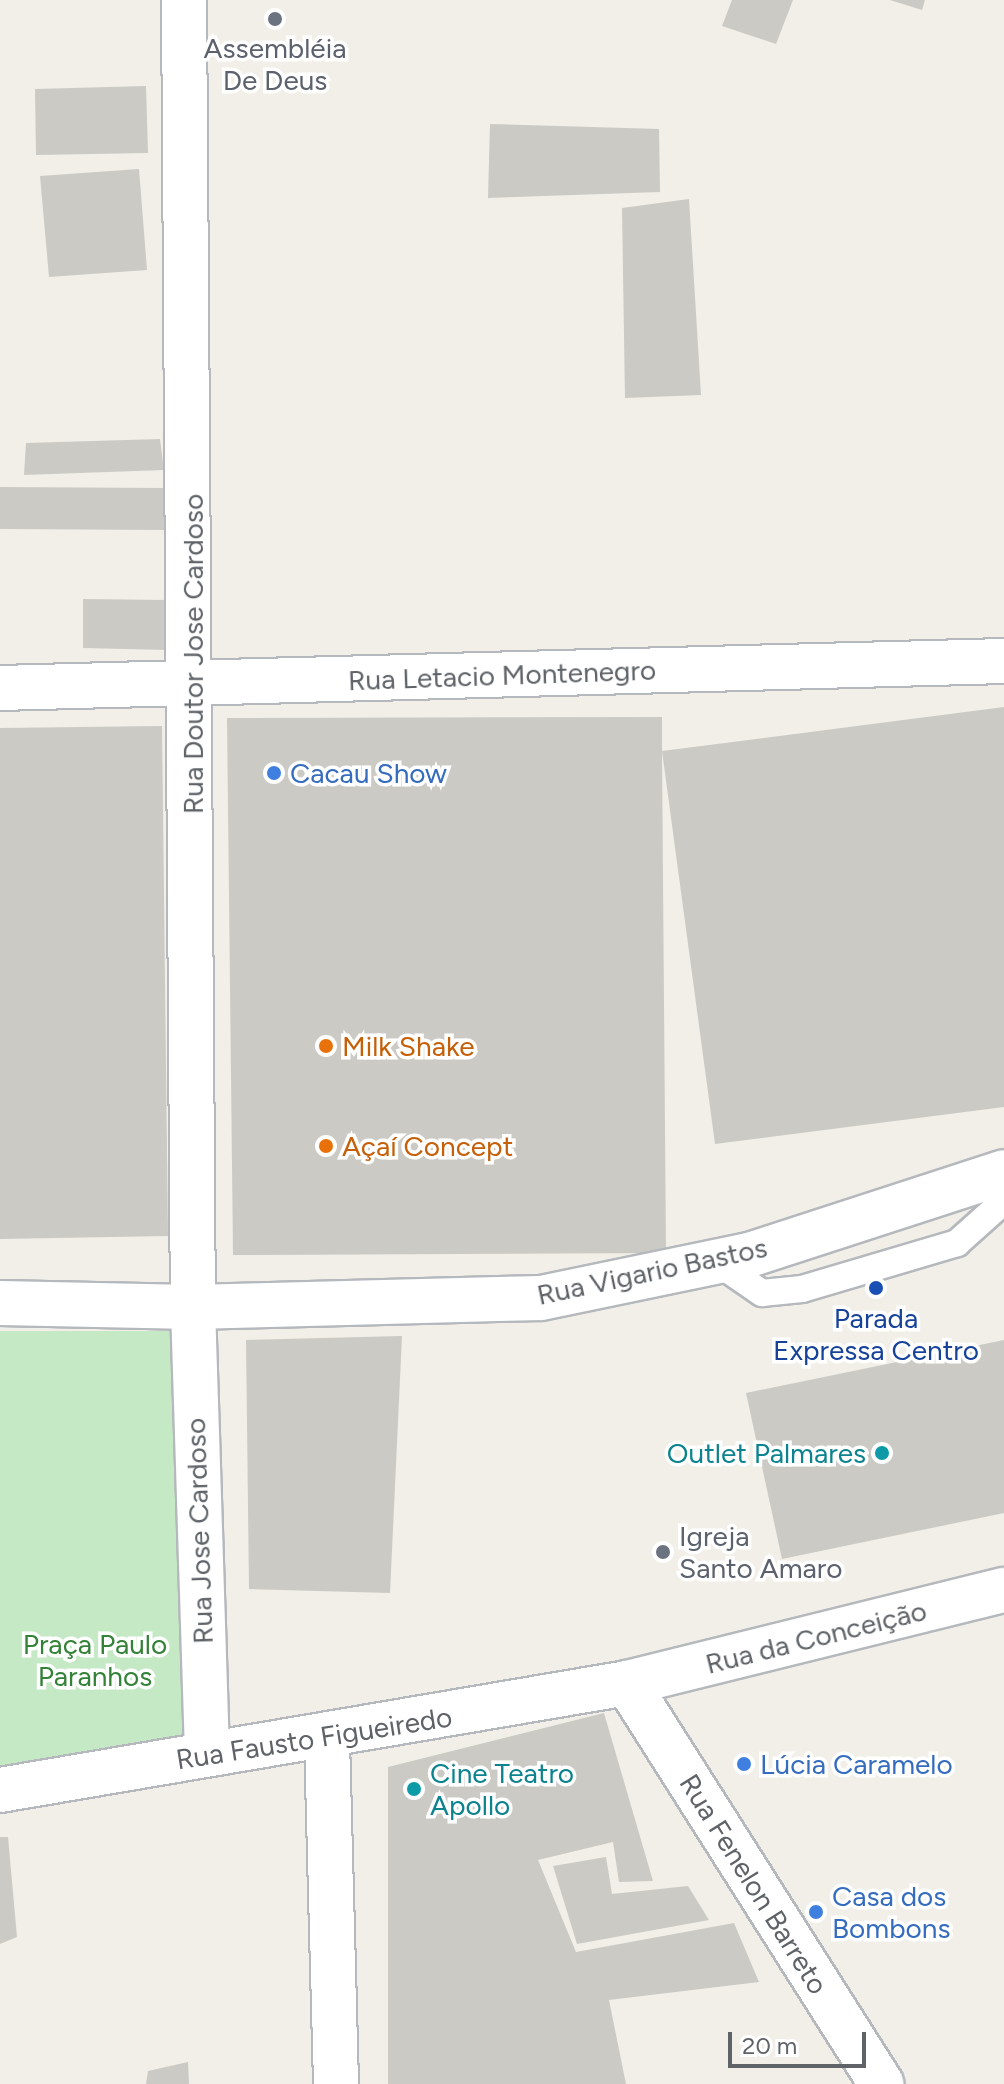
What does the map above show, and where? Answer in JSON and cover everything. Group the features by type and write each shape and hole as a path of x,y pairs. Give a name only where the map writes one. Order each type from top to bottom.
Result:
{"street":[{"name":"Rua Doutor Jose Cardoso","path":"184,0 195,688 193,1307"},
{"name":"Rua Letacio Montenegro","path":"0,688 195,688 852,660 1004,661"},
{"name":"Rua Vigario Bastos","path":"0,1303 193,1307 541,1298 717,1262 1004,1172"},
{"name":"Rua Jose Cardoso","path":"193,1307 207,1754"},
{"name":"Rua da Conceição","path":"627,1683 1004,1590"},
{"name":"Rua Fausto Figueiredo","path":"0,1790 207,1754 327,1740 627,1683"},
{"name":"Rua Fenelon Barreto","path":"627,1683 881,2084"},
{"path":"327,1740 336,2084"}],"lane":[{"path":"717,1262 762,1293 802,1289 957,1243 1004,1201"}],"green space":[{"name":"Praça Paulo Paranhos","path":"0,1331 173,1331 195,1745 0,1773"}],"building":[{"path":"732,0 793,0 776,44 722,26"},
{"path":"890,0 925,0 922,10"},
{"path":"146,86 148,153 36,155 35,89"},
{"path":"490,124 659,129 660,192 488,198"},
{"path":"139,169 147,270 49,277 40,176"},
{"path":"689,199 701,395 625,398 622,208"},
{"path":"160,439 164,470 24,475 26,443"},
{"path":"0,487 167,488 166,530 0,529"},
{"path":"83,599 168,600 168,650 83,648"},
{"path":"1004,707 1004,1107 715,1144 662,751"},
{"path":"662,717 666,1253 233,1255 227,718"},
{"path":"162,726 168,1236 0,1239 0,728"},
{"path":"402,1336 390,1593 249,1589 246,1340"},
{"name":"Outlet Palmares","path":"1004,1340 1004,1513 782,1559 746,1393"},
{"path":"604,1713 653,1881 619,1882 613,1842 538,1860 576,1952 734,1923 759,1982 609,2000 626,2084 388,2084 388,1767"},
{"path":"0,1837 8,1837 17,1937 0,1944"},
{"path":"606,1857 612,1894 688,1886 709,1920 577,1944 553,1866"},
{"path":"188,2062 189,2084 146,2084 148,2071"}],"place":[{"name":"Assembléia De Deus","path":"275,19"},
{"name":"Cacau Show","path":"274,773"},
{"name":"Milk Shake","path":"326,1046"},
{"name":"Açaí Concept","path":"326,1146"},
{"name":"Parada Expressa Centro","path":"876,1288"},
{"name":"Outlet Palmares","path":"882,1453"},
{"name":"Igreja Santo Amaro","path":"663,1552"},
{"name":"Lúcia Caramelo","path":"744,1764"},
{"name":"Cine Teatro Apollo","path":"414,1789"},
{"name":"Casa dos Bombons","path":"816,1912"}]}
